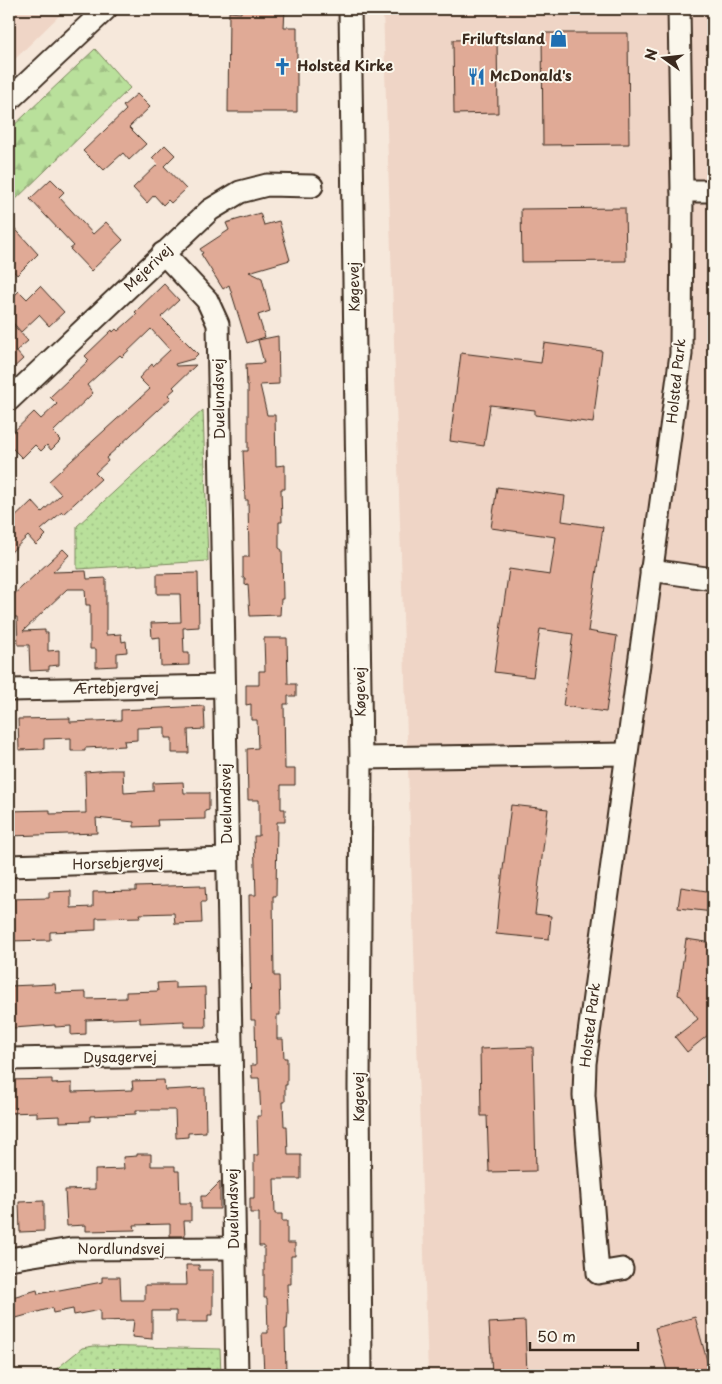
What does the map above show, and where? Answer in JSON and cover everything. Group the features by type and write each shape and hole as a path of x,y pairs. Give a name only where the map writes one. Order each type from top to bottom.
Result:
{"street":[{"path":"9,100 106,9"},
{"name":"Køgevej","path":"350,9 361,758 359,1087 361,1375"},
{"name":"Holsted Park","path":"622,1268 598,1273 584,1095 585,1063 681,354 682,191 679,9"},
{"name":"Mejerivej","path":"9,400 210,210 240,192 267,185 312,186"},
{"path":"682,191 713,191"},
{"name":"Duelundsvej","path":"164,253 208,300 218,324 236,1375"},
{"path":"651,570 713,579"},
{"name":"Ærtebjergvej","path":"9,690 224,686"},
{"path":"361,758 626,754"},
{"name":"Horsebjergvej","path":"9,866 227,859"},
{"name":"Dysagervej","path":"9,1059 230,1055"},
{"name":"Nordlundsvej","path":"9,1259 71,1249 234,1248"}],"shaded area":[{"path":"9,9 66,9 9,65"},
{"path":"383,9 713,9 713,1375 428,1375"}],"green space":[{"path":"95,49 130,88 9,206 9,130"},
{"path":"203,410 208,561 77,569 77,526"},
{"path":"94,1346 220,1349 221,1375 49,1375 82,1348"}],"building":[{"name":"Holsted Kirke","path":"241,9 285,9 284,27 297,27 297,112 228,112 229,12 241,13"},
{"path":"542,33 628,33 629,144 543,145"},
{"name":"McDonald's","path":"497,39 498,113 454,114 453,40"},
{"path":"137,94 150,107 129,127 146,144 129,160 123,153 104,170 83,151 126,110 123,106"},
{"path":"165,145 175,155 164,166 186,189 171,203 168,200 163,205 154,195 147,203 133,188 158,164 152,158"},
{"path":"51,179 64,192 59,197 93,234 106,222 123,240 91,271 70,249 74,246 30,199"},
{"path":"625,208 626,261 522,262 521,209"},
{"path":"260,213 264,225 279,221 290,260 249,272 262,278 270,311 258,315 265,337 247,343 229,285 223,289 201,254 203,253 200,249 229,230 226,223"},
{"path":"9,222 38,254 17,275 9,266"},
{"path":"164,284 179,300 161,317 198,354 193,359 175,364 176,366 196,365 173,387 175,389 168,395 171,398 106,458 108,461 95,473 101,479 63,514 62,512 41,530 46,535 36,545 28,536 9,554 9,523 32,501 42,512 61,494 49,481 150,389 139,378 152,364 153,366 170,350 151,329 122,357 120,355 87,385 93,393 53,432 61,440 51,450 47,445 41,451 35,445 22,458 9,445 9,436 34,412 41,419 57,404 50,397 89,360 85,356 112,330 113,332 116,329 118,331 137,314 135,312"},
{"path":"40,286 64,312 49,326 39,315 21,332 9,318 9,301 19,291 27,299"},
{"path":"9,320 28,341 16,351 23,359 9,372"},
{"path":"278,336 279,384 260,385 267,415 275,415 276,466 285,465 285,489 281,489 282,522 279,522 279,548 282,550 283,599 281,599 280,615 250,616 248,584 245,585 245,578 243,578 243,557 249,557 248,500 245,500 243,451 248,451 248,385 246,364 264,363 258,340"},
{"path":"544,343 602,351 593,423 535,415 535,410 490,405 484,446 450,441 461,353 541,363"},
{"path":"497,487 565,496 562,521 603,527 588,631 617,636 606,712 563,706 573,634 540,629 533,677 494,672 509,569 550,575 556,537 491,528"},
{"path":"63,549 69,555 53,572 86,571 87,579 106,578 106,635 121,634 122,642 126,641 127,652 117,653 117,666 96,667 96,649 90,649 90,605 86,605 85,589 67,589 23,631 45,630 45,633 48,633 48,651 59,650 59,665 49,666 49,670 30,671 29,645 18,645 17,617 9,617 9,599"},
{"path":"198,573 199,627 183,628 184,653 189,653 189,665 161,666 160,637 152,638 151,623 181,622 180,594 157,594 157,574"},
{"path":"264,638 287,638 288,684 296,684 296,696 288,696 288,704 284,704 285,769 295,769 295,785 281,785 281,809 285,809 285,822 277,822 276,896 273,896 274,976 279,976 280,1015 277,1015 277,1039 283,1039 284,1058 287,1058 287,1085 285,1085 285,1102 283,1102 284,1126 287,1126 288,1155 301,1155 301,1179 274,1179 275,1214 282,1214 282,1221 287,1221 287,1243 295,1243 295,1256 291,1256 291,1284 287,1284 286,1373 264,1373 262,1333 268,1333 267,1298 264,1298 264,1246 259,1246 259,1213 250,1213 250,1198 254,1198 254,1155 258,1155 257,1116 261,1116 259,1078 252,1078 251,1065 256,1065 255,1020 251,1020 249,895 256,895 254,836 259,836 259,800 248,800 247,749 258,748 257,720 251,720 251,704 246,705 246,685 259,685 259,671 265,671"},
{"path":"204,706 205,729 188,730 189,753 172,753 172,738 165,738 165,727 137,728 137,740 124,741 125,746 85,748 85,751 71,751 71,738 44,739 44,749 19,750 18,719 70,718 70,722 121,720 121,710"},
{"path":"123,770 124,793 153,791 153,783 183,782 184,793 209,793 209,810 205,811 205,819 157,820 158,826 134,827 134,822 96,818 97,833 9,836 9,811 50,810 50,814 86,813 85,772"},
{"path":"511,805 548,809 535,914 551,916 549,939 496,934"},
{"path":"200,885 200,887 205,887 206,902 201,902 202,923 175,924 174,913 140,914 141,917 96,918 96,930 50,932 50,940 9,941 9,899 49,898 49,892 71,891 71,908 93,907 93,892 136,891 136,887"},
{"path":"681,887 713,892 713,912 678,908"},
{"path":"686,939 713,943 713,1031 687,1052 675,1037 698,1019 681,996 678,995"},
{"path":"175,982 175,988 205,987 206,1027 184,1027 184,1021 140,1023 140,1018 86,1020 86,1034 71,1035 71,1026 55,1027 55,1025 13,1028 11,1010 9,1010 9,986 55,984 56,993 86,992 86,999 126,998 126,992 158,991 157,983"},
{"path":"533,1047 536,1171 489,1172 487,1116 481,1116 480,1049"},
{"path":"52,1079 52,1084 72,1083 72,1092 133,1090 132,1081 164,1080 165,1090 205,1088 206,1132 188,1133 188,1137 176,1138 175,1110 136,1110 136,1114 90,1116 90,1121 60,1122 60,1116 37,1117 37,1112 9,1113 9,1080"},
{"path":"137,1154 151,1154 151,1166 175,1166 175,1171 179,1171 180,1203 191,1203 191,1221 184,1221 185,1236 170,1236 170,1224 134,1225 135,1230 86,1231 86,1225 67,1226 65,1190 95,1189 95,1170 124,1169 123,1157 137,1156"},
{"path":"220,1182 220,1209 201,1209 201,1196 206,1196"},
{"path":"44,1201 44,1231 20,1232 19,1202"},
{"path":"186,1265 199,1265 199,1270 213,1270 213,1315 208,1315 208,1322 176,1322 176,1311 152,1311 152,1339 132,1337 134,1320 100,1321 100,1310 74,1315 73,1309 53,1313 52,1308 9,1320 9,1298 37,1290 38,1294 102,1282 102,1277 120,1277 121,1300 145,1300 145,1285 187,1285"},
{"path":"695,1317 711,1375 668,1375 655,1328"},
{"path":"525,1321 527,1375 492,1375 489,1323"}],"place":[{"name":"Friluftsland","path":"559,39"},
{"name":"Holsted Kirke","path":"283,66"},
{"name":"McDonald's","path":"476,76"}]}
